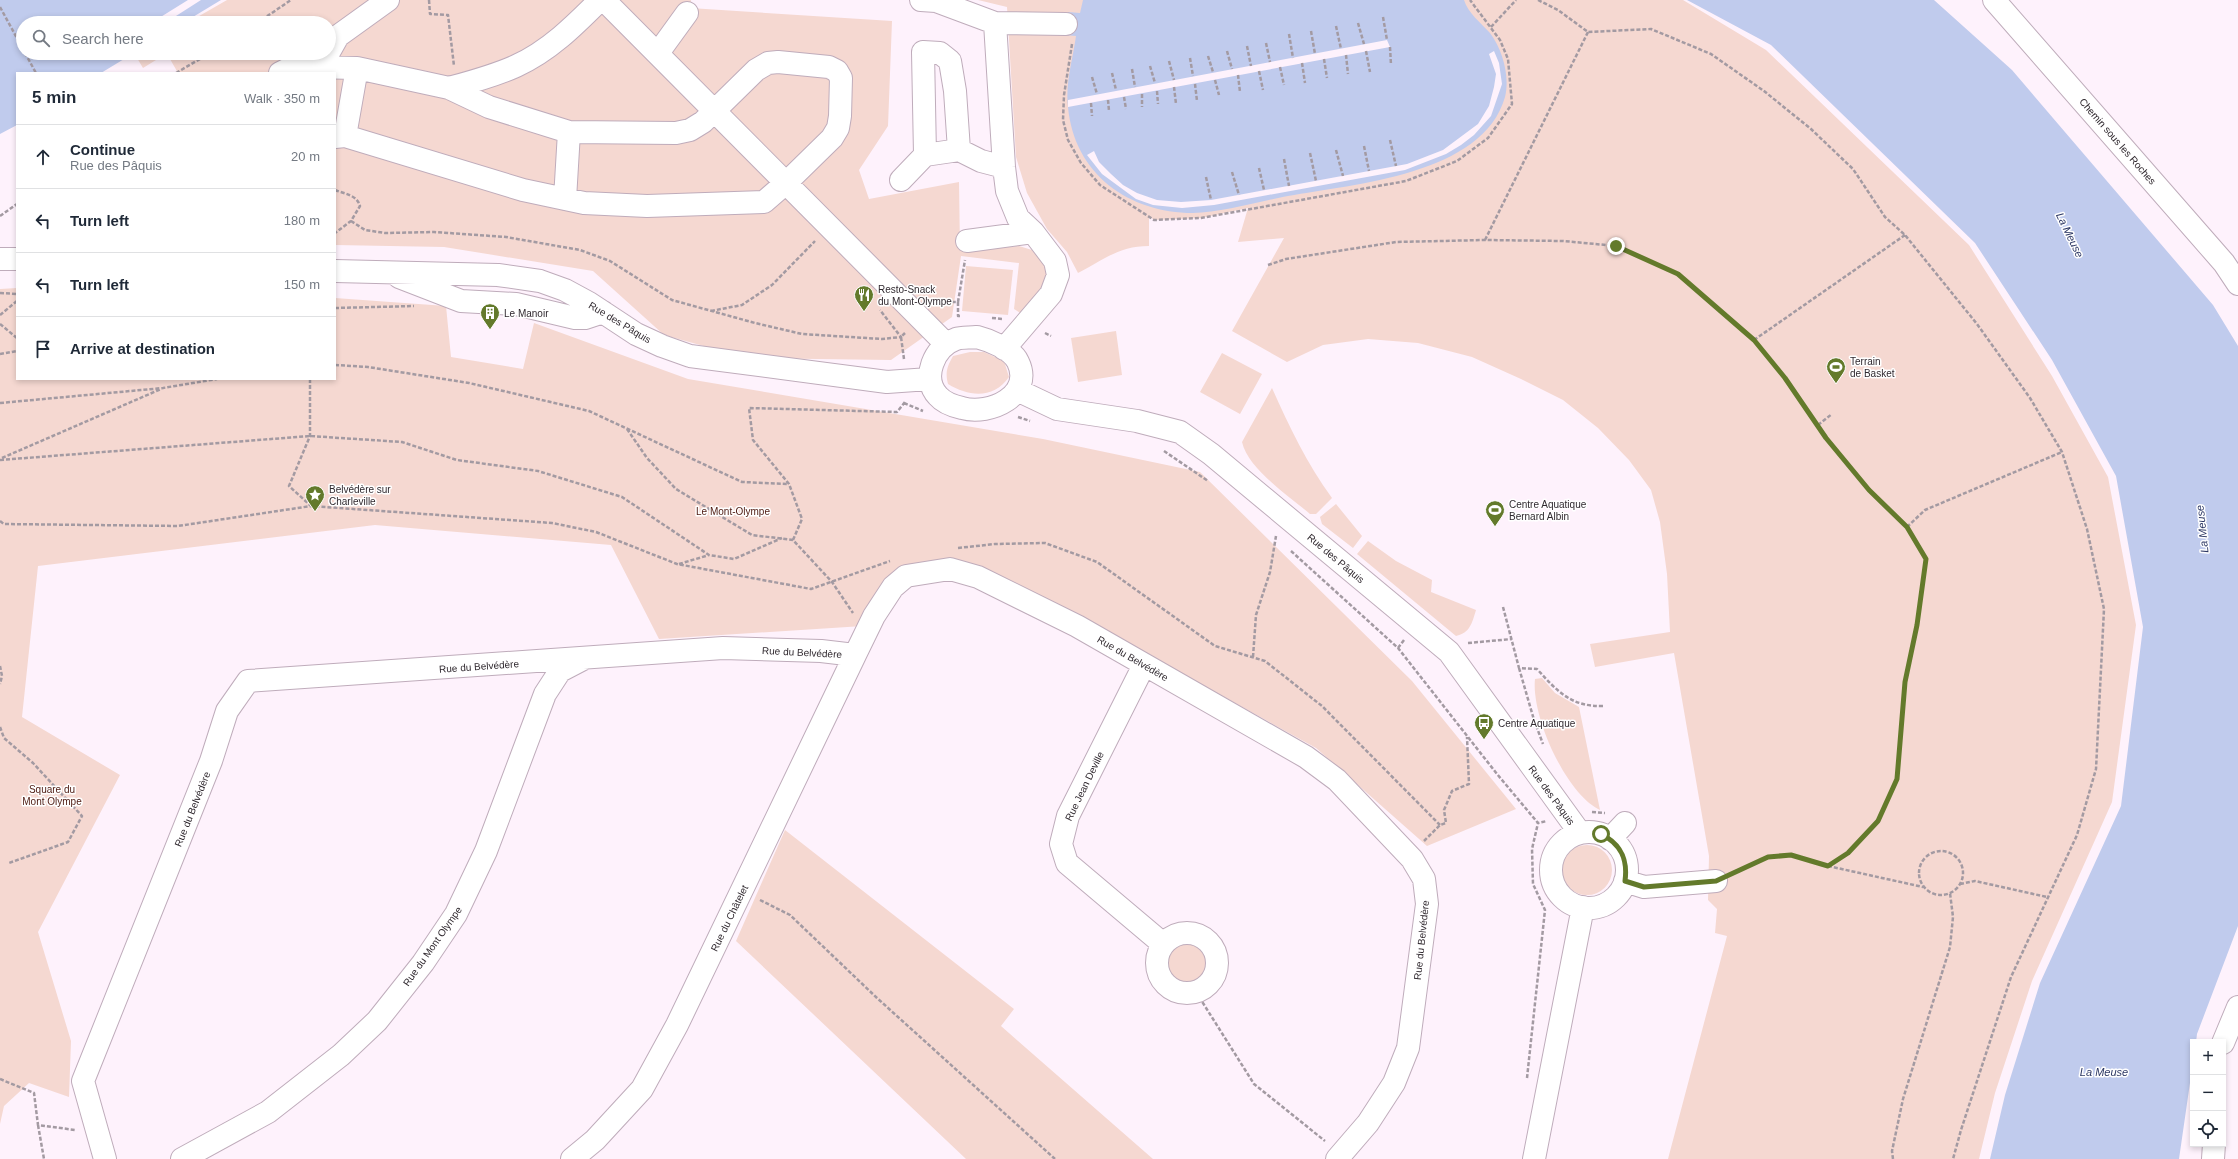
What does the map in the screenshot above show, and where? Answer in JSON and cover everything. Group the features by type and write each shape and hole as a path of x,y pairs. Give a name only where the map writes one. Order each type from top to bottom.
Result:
{"street":[{"path":"336,40 338,36 388,0"},
{"path":"453,87 487,78 534,57 550,46 600,0"},
{"path":"604,0 788,182 946,344"},
{"path":"921,0 936,1 995,23 1061,24"},
{"name":"Chemin sous les Roches","path":"1994,0 2224,263 2238,284"},
{"path":"658,53 687,13"},
{"path":"995,23 1004,167 1008,191 1018,218 1033,232 1055,261 1058,275 1051,294 1004,349"},
{"path":"925,155 923,52 940,53 950,61 955,91 959,150"},
{"path":"283,72 318,60"},
{"path":"336,60 357,68 453,87 489,107 569,132 676,132 690,130 703,122 756,70 768,63 778,62 829,67 836,71 842,84 838,128 832,138 788,182 764,202 647,206 584,203 523,190 340,136 357,68"},
{"path":"565,199 569,132"},
{"path":"901,180 925,155 959,150 981,161 1004,167"},
{"path":"967,241 1033,232"},
{"path":"0,259 16,259"},
{"name":"Rue des Pâquis","path":"336,271 498,275 540,280 565,290 603,312 636,334 662,346 690,356 887,382 929,380"},
{"path":"385,272 461,301 516,304 575,318 585,318 603,312"},
{"path":"977,338 998,344 1004,349 1018,361 1020,372 1017,390 997,407 982,411 967,410 952,406 939,398 932,389 929,380 934,360 946,344 956,339 977,338"},
{"name":"Rue des Pâquis","path":"1017,390 1057,409 1136,421 1180,432 1211,454 1449,652 1580,833"},
{"name":"Rue du Belvédère","path":"105,1159 83,1081 211,761 227,711 248,681 723,648 821,651 855,655 866,632 893,587 906,576 950,569 978,577 1077,626 1306,758 1337,780 1412,859 1424,879 1427,904 1408,1048 1394,1083 1368,1123 1339,1156"},
{"name":"Rue du Châtelet","path":"572,1159 595,1140 642,1089 677,1025 855,655"},
{"name":"Rue du Mont Olympe","path":"182,1159 268,1112 341,1055 377,1021 423,963 456,914 486,851 545,694 560,671 585,657"},
{"name":"Rue Jean Deville","path":"1144,665 1068,816 1061,844 1067,863 1163,944"},
{"path":"1534,1159 1583,908 1604,905 1620,891 1625,881 1627,869 1625,858 1619,847 1610,839 1617,818"},
{"name":"Rue des Pâquis","path":"1583,908 1570,903 1560,895 1553,884 1550,872 1552,858 1558,847 1568,838 1580,833 1601,834 1610,839"},
{"path":"1625,881 1644,887 1716,881"},
{"path":"1180,933 1196,935 1209,942 1217,960 1216,971 1212,980 1205,988 1196,992 1186,994 1177,992 1161,981 1156,962 1158,952 1163,944 1171,937 1180,933"},
{"path":"2225,1039 2238,1007"},
{"path":"2213,1159 2214,1147"}],"path":[{"path":"267,16 290,0"},
{"path":"429,0 430,14 448,15 453,87"},
{"path":"1061,24 1051,38 1072,44 1064,95 1063,120 1068,140 1081,163 1100,184 1154,220 1201,218 1406,181 1457,161 1488,138 1512,104 1508,59 1500,40 1491,27 1478,13 1470,0"},
{"path":"1491,27 1516,0"},
{"path":"1538,0 1558,10 1588,32 1651,29 1711,54 1764,90 1811,129 1852,169 1885,217 1905,235 1977,324 2030,398 2062,452 2087,529 2104,609 2096,769 2077,835 2011,977 1953,1159"},
{"path":"0,7 16,36"},
{"path":"1383,17 1387,40"},
{"path":"1358,23 1364,44"},
{"path":"1336,26 1341,49"},
{"path":"1311,31 1315,54"},
{"path":"1485,240 1588,32"},
{"path":"1289,34 1293,58"},
{"path":"1266,43 1270,62"},
{"path":"1247,46 1251,66"},
{"path":"1390,47 1391,65"},
{"path":"1227,51 1232,69"},
{"path":"1366,51 1370,72"},
{"path":"1346,55 1348,74"},
{"path":"1208,56 1214,72"},
{"path":"1190,58 1193,76"},
{"path":"1324,59 1327,78"},
{"path":"29,60 35,72"},
{"path":"178,72 198,60"},
{"path":"1168,61 1174,80"},
{"path":"1302,63 1305,83"},
{"path":"1150,66 1154,83"},
{"path":"1280,68 1284,84"},
{"path":"1132,69 1135,87"},
{"path":"1259,71 1263,90"},
{"path":"1112,73 1116,90"},
{"path":"1238,76 1240,92"},
{"path":"1092,77 1097,94"},
{"path":"1215,80 1219,95"},
{"path":"1195,84 1197,101"},
{"path":"1174,87 1176,104"},
{"path":"1157,91 1158,104"},
{"path":"1142,94 1142,107"},
{"path":"1124,97 1126,109"},
{"path":"1108,100 1109,111"},
{"path":"1091,103 1092,116"},
{"path":"1390,140 1396,166"},
{"path":"1364,146 1369,171"},
{"path":"1336,150 1342,176"},
{"path":"1310,153 1316,181"},
{"path":"1284,159 1289,186"},
{"path":"1259,168 1264,190"},
{"path":"1232,172 1239,195"},
{"path":"1206,177 1211,200"},
{"path":"336,190 352,196 358,201 360,206 351,221 336,233"},
{"path":"0,216 16,205"},
{"path":"351,221 365,230 385,233 434,232 506,237 580,250 610,261 672,300 802,334 882,340 901,337 910,328"},
{"path":"710,311 742,305 772,285 830,226"},
{"path":"1754,340 1905,235"},
{"path":"1268,265 1286,259 1396,242 1485,240 1563,241 1616,246 1678,274 1754,340 1785,378 1818,425 1869,490 1907,527 1926,559 1917,625 1905,682 1897,779 1878,821 1848,853 1828,866"},
{"path":"933,306 938,302 958,302 967,241"},
{"path":"0,293 16,294"},
{"path":"0,315 16,302"},
{"path":"336,308 416,306"},
{"path":"0,324 16,337"},
{"path":"901,337 907,381"},
{"path":"0,354 16,351"},
{"path":"336,365 368,367 469,383 589,411 742,482 788,484"},
{"path":"0,403 163,388 211,380"},
{"path":"310,380 310,436 289,486 312,506"},
{"path":"163,388 0,460 310,436 402,442 457,460 538,471 622,497 709,555 734,559 782,538"},
{"path":"793,540 802,519 788,484 753,440 749,408 897,412 905,403"},
{"path":"1818,425 1832,414"},
{"path":"627,428 647,458 676,489 752,535 793,540 832,582 866,632"},
{"path":"1160,448 1211,483"},
{"path":"1907,527 1926,510 2062,452"},
{"path":"0,521 4,524 178,526 312,506 552,523 596,532 677,564 811,589 892,560"},
{"path":"1271,531 1281,541"},
{"path":"1253,657 1256,615 1270,572 1276,536"},
{"path":"951,549 995,544 1045,543 1097,562 1215,646 1265,661 1322,706 1440,826 1446,823 1444,810 1452,791 1469,784 1467,737"},
{"path":"1287,546 1398,648 1467,737 1538,823"},
{"path":"677,564 709,555"},
{"path":"1503,606 1534,720 1545,748"},
{"path":"1467,643 1512,639"},
{"path":"0,666 2,676 0,684"},
{"path":"1520,668 1537,669 1567,698 1581,704 1604,706"},
{"path":"0,727 4,738 33,763 82,816 68,842 10,863"},
{"path":"1590,810 1594,814 1617,818"},
{"path":"1538,823 1553,819"},
{"path":"1526,1086 1545,910 1533,884 1532,849 1538,823"},
{"path":"1924,887 1919,874 1924,860 1929,855 1942,852 1950,853 1960,863 1962,870 1960,884"},
{"path":"1716,881 1768,857 1791,855 1828,866 1924,887 1933,894 1950,893 1960,884 1975,881 2048,897"},
{"path":"742,891 790,915 877,998 1055,1159"},
{"path":"1893,1159 1892,1151 1903,1099 1950,947 1953,917 1950,893"},
{"path":"1196,992 1254,1084 1339,1156"},
{"path":"0,1079 34,1093 44,1159"},
{"path":"38,1125 72,1129"}],"green space":[{"path":"227,0 691,0 690,8 892,21 888,126 859,170 869,199 959,182 960,251 1019,246 1032,250 1050,271 1050,285 1025,316 1014,309 1019,263 961,256 952,317 891,360 747,358 664,335 593,271 444,247 336,245 336,72 177,72 171,60 336,60 336,16 199,16"},
{"path":"978,0 1683,0 1766,50 1969,245 2052,376 2108,477 2136,625 2112,802 2032,981 1995,1093 1979,1159 1668,1159 1727,936 1715,933 1717,909 1708,900 1709,856 1674,653 1595,667 1590,644 1670,632 1667,574 1660,522 1651,490 1629,460 1598,428 1563,400 1472,357 1418,343 1368,339 1323,345 1287,362 1232,331 1284,238 1238,242 1248,208 1201,218 1154,220 1149,216 1149,246 1129,248 1120,251 1078,273 1067,252 1047,229 1027,193 1016,157 1007,7"},
{"path":"138,60 156,60 143,68"},
{"path":"966,266 1013,270 1008,315 962,311"},
{"name":"Le Mont-Olympe","path":"16,288 16,380 336,380 336,298 446,306 451,357 523,369 534,323 688,379 1043,439 1200,472 1412,681 1516,809 1427,846 1316,748 1073,613 903,566 863,626 659,639 611,545 375,525 38,566 22,717 120,775 38,932 71,1041 69,1097 29,1083 4,1106 0,1124 0,289"},
{"path":"1116,331 1122,375 1078,382 1071,338"},
{"path":"970,352 984,352 1004,361 1009,377 996,389 981,394 964,391 948,384 947,370 953,356"},
{"path":"1222,353 1262,374 1240,414 1200,392"},
{"path":"1272,388 1292,431 1332,498 1316,514 1310,514 1270,481 1252,462 1242,442"},
{"path":"1336,504 1362,536 1353,548 1322,524 1320,517"},
{"path":"1368,541 1396,561 1432,580 1431,592 1476,610 1470,627 1461,635 1456,636 1357,554"},
{"path":"1542,678 1555,693 1579,707 1600,810 1587,801 1575,788 1563,771 1553,752 1539,713 1535,695 1535,679"},
{"path":"785,830 1014,1009 1001,1026 1153,1159 966,1159 736,941"},
{"path":"1587,845 1601,849 1608,856 1612,870 1608,884 1601,891 1587,895 1573,891 1566,884 1562,870 1566,856 1573,849"},
{"path":"1181,943 1189,943 1197,946 1203,952 1206,964 1203,976 1197,982 1189,985 1181,985 1173,982 1167,976 1164,968 1164,960 1167,952 1173,946"}],"water":[{"path":"0,0 221,0 195,16 16,16 16,60 122,60 103,72 16,72 16,126 0,134"},
{"path":"1083,0 1464,0 1468,9 1490,33 1499,47 1506,72 1507,81 1505,97 1492,123 1471,144 1444,159 1413,171 1380,180 1288,196 1215,211 1193,213 1170,211 1147,206 1127,197 1109,185 1093,170 1081,152 1072,131 1067,98 1068,80 1076,36 1064,35 1068,12 1080,13"},
{"name":"La Meuse","path":"1687,0 1934,0 2012,70 2213,305 2238,346 2238,926 2196,1039 2190,1039 2190,1083 2179,1159 1990,1159 2005,1095 2040,983 2121,806 2143,627 2116,476 2052,360 1975,243 1771,45"}],"pier":[{"path":"188,0 201,0 176,16 162,16"},
{"path":"1387,40 1390,47 1068,107 1068,100"},
{"path":"1494,51 1499,63 1502,84 1491,116 1474,135 1461,145 1446,154 1405,170 1214,205 1182,208 1153,205 1136,199 1102,174 1087,155 1094,151 1099,162 1111,174 1123,185 1137,193 1157,200 1181,202 1211,200 1407,164 1443,150 1478,124 1489,106 1494,87 1496,74 1489,54"}],"place":[{"name":"Resto-Snack du Mont-Olympe","path":"864,312"},
{"name":"Le Manoir","path":"490,330"},
{"name":"Terrain de Basket","path":"1836,384"},
{"name":"Belvédère sur Charleville","path":"315,512"},
{"name":"Centre Aquatique Bernard Albin","path":"1495,527"},
{"name":"Centre Aquatique","path":"1484,740"}],"route":[{"path":"1601,834 1610,839 1619,847 1625,858 1627,869 1625,881 1644,887 1716,881 1768,857 1791,855 1828,866 1848,853 1878,821 1897,779 1905,682 1917,625 1926,559 1907,527 1869,490 1826,438 1785,378 1754,340 1678,274 1616,246"}],"park label":[{"name":"Square du Mont Olympe","path":"52,794"}]}
